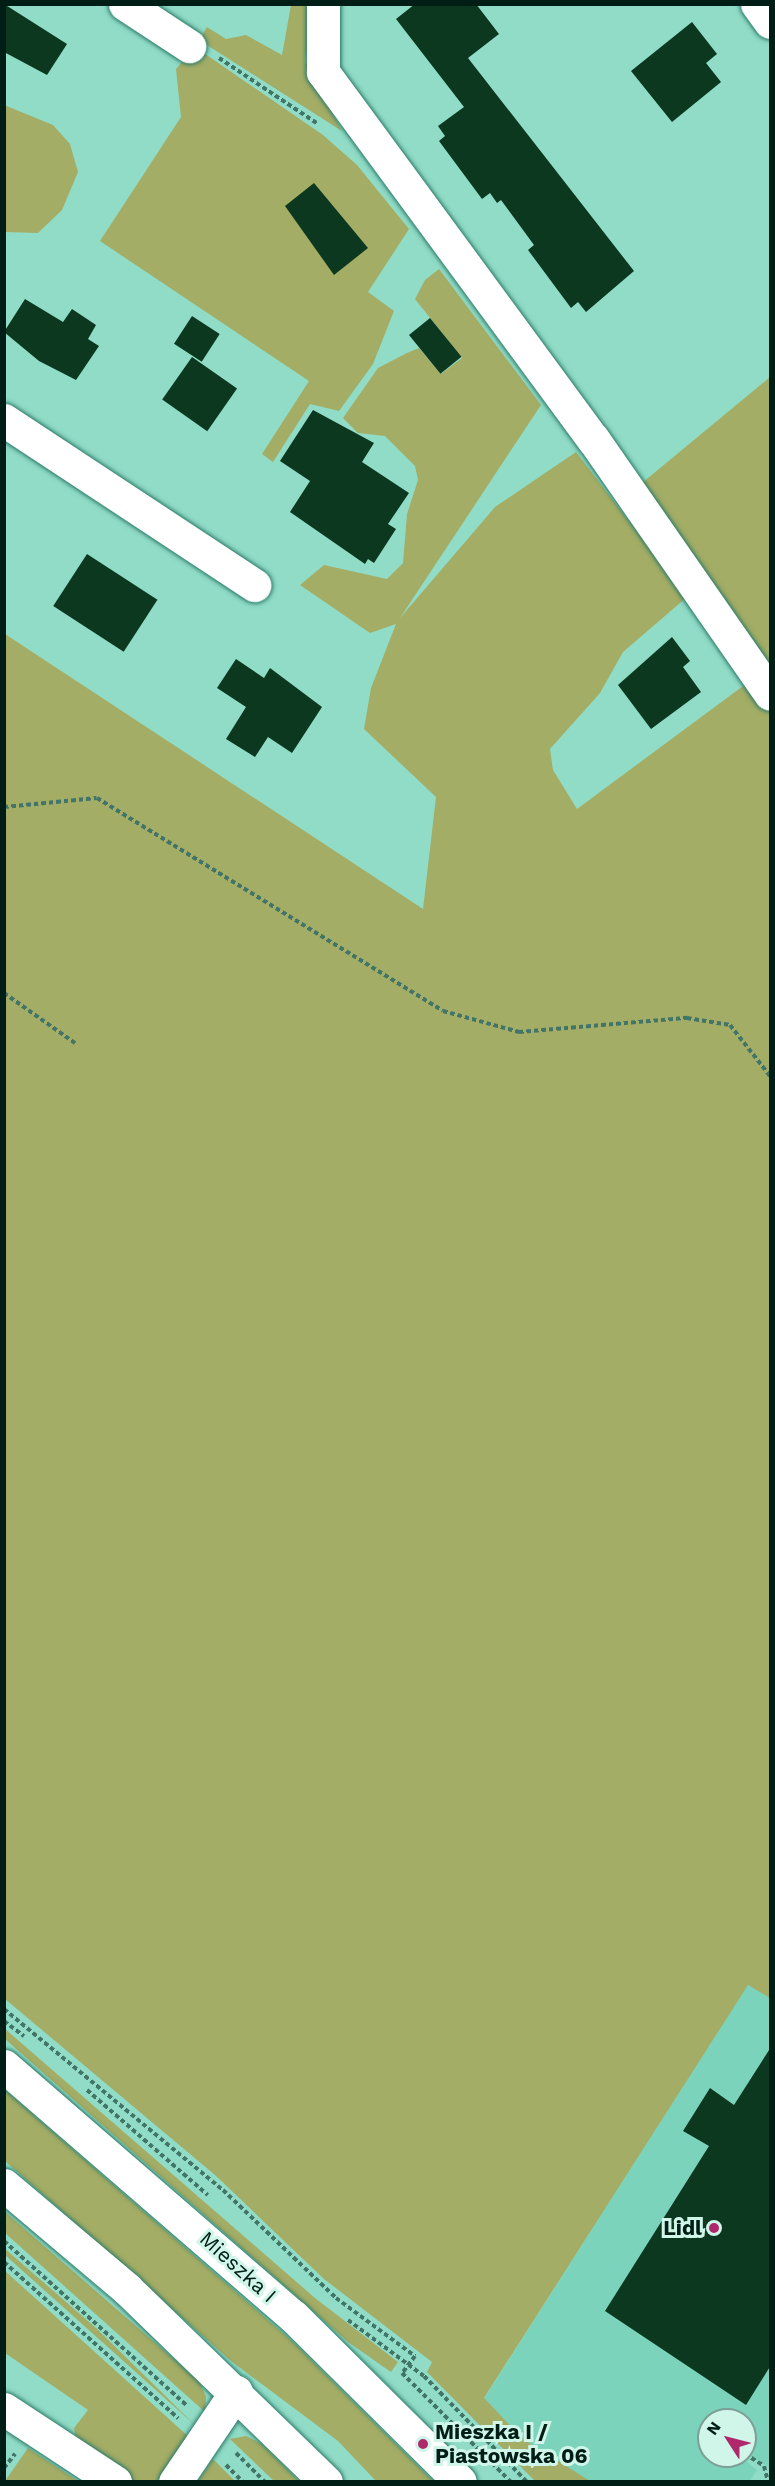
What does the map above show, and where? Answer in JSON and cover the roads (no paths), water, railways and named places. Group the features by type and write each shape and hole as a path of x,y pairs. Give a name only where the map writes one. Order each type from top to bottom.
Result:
{"street":[{"path":"125,4 189,46"},
{"path":"322,4 323,72 593,439 771,694"},
{"path":"757,4 771,22"},
{"path":"4,420 254,585"},
{"name":"Mieszka I","path":"4,2066 293,2316 460,2481"},
{"path":"4,2185 236,2392 326,2481"},
{"path":"175,2481 236,2392"},
{"path":"4,2409 115,2481"}],"place":[{"name":"Lidl","path":"714,2228"},
{"name":"Mieszka I / Piastowska 06","path":"423,2444"}]}
